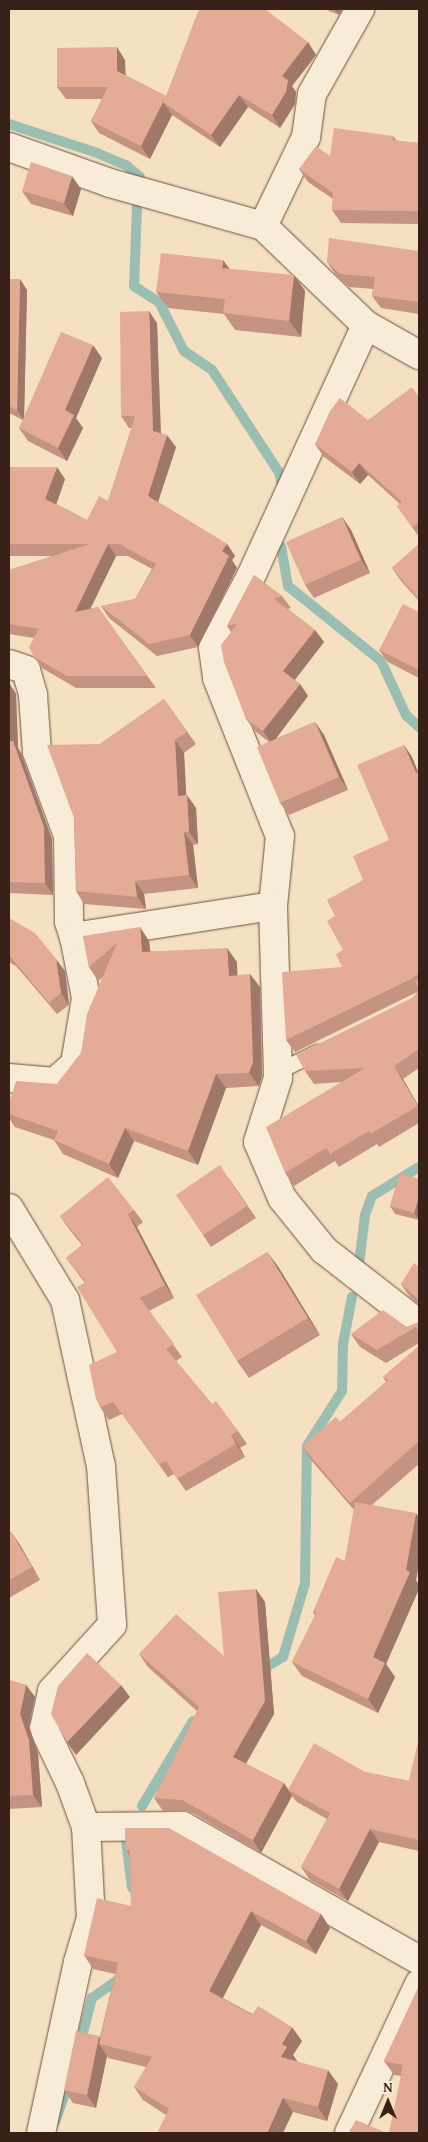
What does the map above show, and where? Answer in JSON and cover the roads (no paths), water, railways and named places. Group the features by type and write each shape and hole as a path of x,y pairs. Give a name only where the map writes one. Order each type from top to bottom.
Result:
{"street":[{"path":"262,226 306,137 312,94 360,9"},
{"path":"9,147 110,183 262,226 366,325 419,355"},
{"path":"366,325 251,576 213,648 218,678 280,836 273,906 278,1071 258,1142 282,1198 324,1250 419,1324"},
{"path":"9,664 26,670 33,695 37,752 68,836 69,922 74,937 86,998 75,1064 55,1082 9,1078"},
{"path":"74,937 273,906"},
{"path":"9,1208 65,1300 101,1466 112,1626 52,1691 44,1729 70,1783 86,1827 91,1918 78,1962 41,2133"},
{"path":"86,1827 183,1826 419,1960"},
{"path":"349,2133 419,1984"}],"lane":[{"path":"278,1071 331,1045"}],"waterway":[{"path":"9,124 97,153 127,166 140,177"},
{"path":"137,206 134,286 159,302 184,351 212,370 280,474 282,487"},
{"path":"281,546 288,586 381,661 406,715 419,727"},
{"path":"359,1264 365,1215 372,1196 419,1167"},
{"path":"258,1672 283,1657 305,1583 307,1446 342,1391 343,1344 352,1297"},
{"path":"142,1806 193,1721"},
{"path":"126,1840 132,1888"},
{"path":"80,2044 92,1998 123,1976"},
{"path":"55,2122 69,2082"}]}
